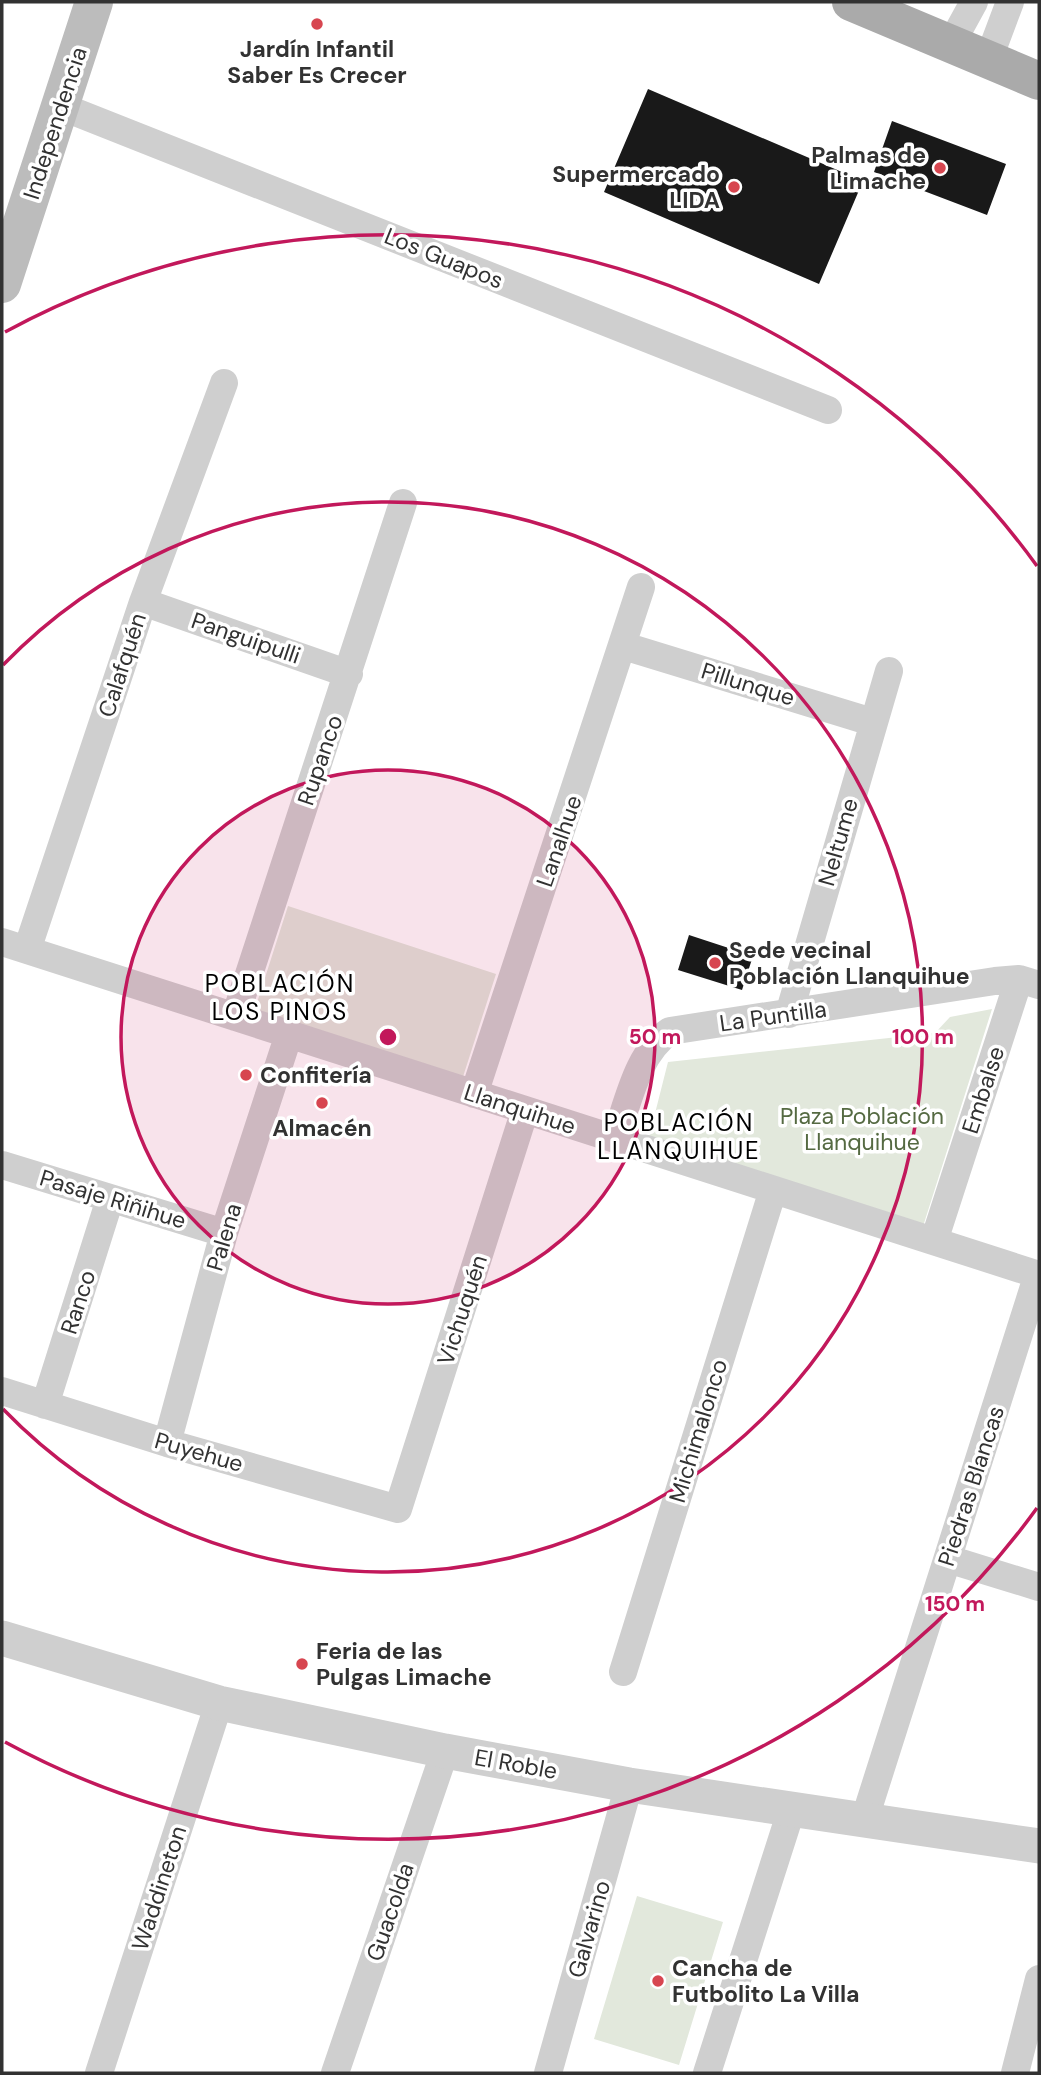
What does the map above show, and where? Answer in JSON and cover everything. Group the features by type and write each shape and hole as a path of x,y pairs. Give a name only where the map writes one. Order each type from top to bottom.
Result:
{"main road":[{"name":"Independencia","path":"2,284 94,2"},
{"path":"850,2 1039,81"}],"street":[{"path":"951,44 974,2"},
{"path":"989,58 1010,2"},
{"name":"Los Guapos","path":"60,106 828,410"},
{"name":"Calafquén","path":"14,946 223,383"},
{"name":"Rupanco","path":"235,1017 403,503"},
{"name":"Lanalhue","path":"474,1094 624,646 641,587"},
{"name":"Panguipulli","path":"143,602 349,674"},
{"name":"Pillunque","path":"624,646 872,722"},
{"name":"Neltume","path":"789,1014 889,671"},
{"name":"Llanquihue","path":"14,946 1039,1275"},
{"name":"La Puntilla","path":"615,1139 654,1041 670,1031 1029,982"},
{"name":"Embalse","path":"934,1241 1029,982"},
{"name":"Palena","path":"167,1443 224,1233 289,1034"},
{"name":"Vichuquén","path":"398,1510 525,1110"},
{"name":"Pasaje Riñihue","path":"2,1165 224,1233"},
{"name":"Michimalonco","path":"623,1672 773,1190"},
{"name":"Ranco","path":"45,1405 110,1199"},
{"name":"Piedras Blancas","path":"865,1818 1039,1275"},
{"name":"Puyehue","path":"2,1391 167,1443 398,1510"},
{"path":"948,1559 1039,1587"},
{"name":"El Roble","path":"2,1638 219,1703 445,1751 629,1785 1039,1846"},
{"name":"Waddineton","path":"99,2073 219,1703"},
{"name":"Guacolda","path":"335,2073 445,1751"},
{"name":"Galvarino","path":"548,2073 629,1785"},
{"path":"707,2073 792,1808"},
{"path":"1015,2073 1039,1979"}],"green space":[{"path":"288,906 496,974 461,1083 253,1015"},
{"name":"Plaza Población Llanquihue","path":"992,1009 919,1239 646,1149 668,1062 935,1033 950,1017"},
{"name":"Cancha de Futbolito La Villa","path":"637,1896 723,1922 679,2065 594,2039"}],"building":[{"name":"Supermercado LIDA","path":"648,89 863,181 819,284 604,192"},
{"name":"Palmas de Limache","path":"892,121 1006,164 987,215 874,172"},
{"name":"Sede vecinal Población Llanquihue","path":"689,935 753,956 742,990 678,970"}],"place":[{"name":"Jardín Infantil Saber Es Crecer","path":"317,24"},
{"name":"Palmas de Limache","path":"940,168"},
{"name":"Supermercado LIDA","path":"734,187"},
{"name":"Sede vecinal Población Llanquihue","path":"715,963"},
{"name":"Confitería","path":"246,1075"},
{"name":"Almacén","path":"322,1103"},
{"name":"Feria de las Pulgas Limache","path":"302,1664"},
{"name":"Cancha de Futbolito La Villa","path":"658,1981"}],"district":[{"name":"POBLACIÓN LOS PINOS","path":"280,997"},
{"name":"POBLACIÓN LLANQUIHUE","path":"679,1136"}]}
